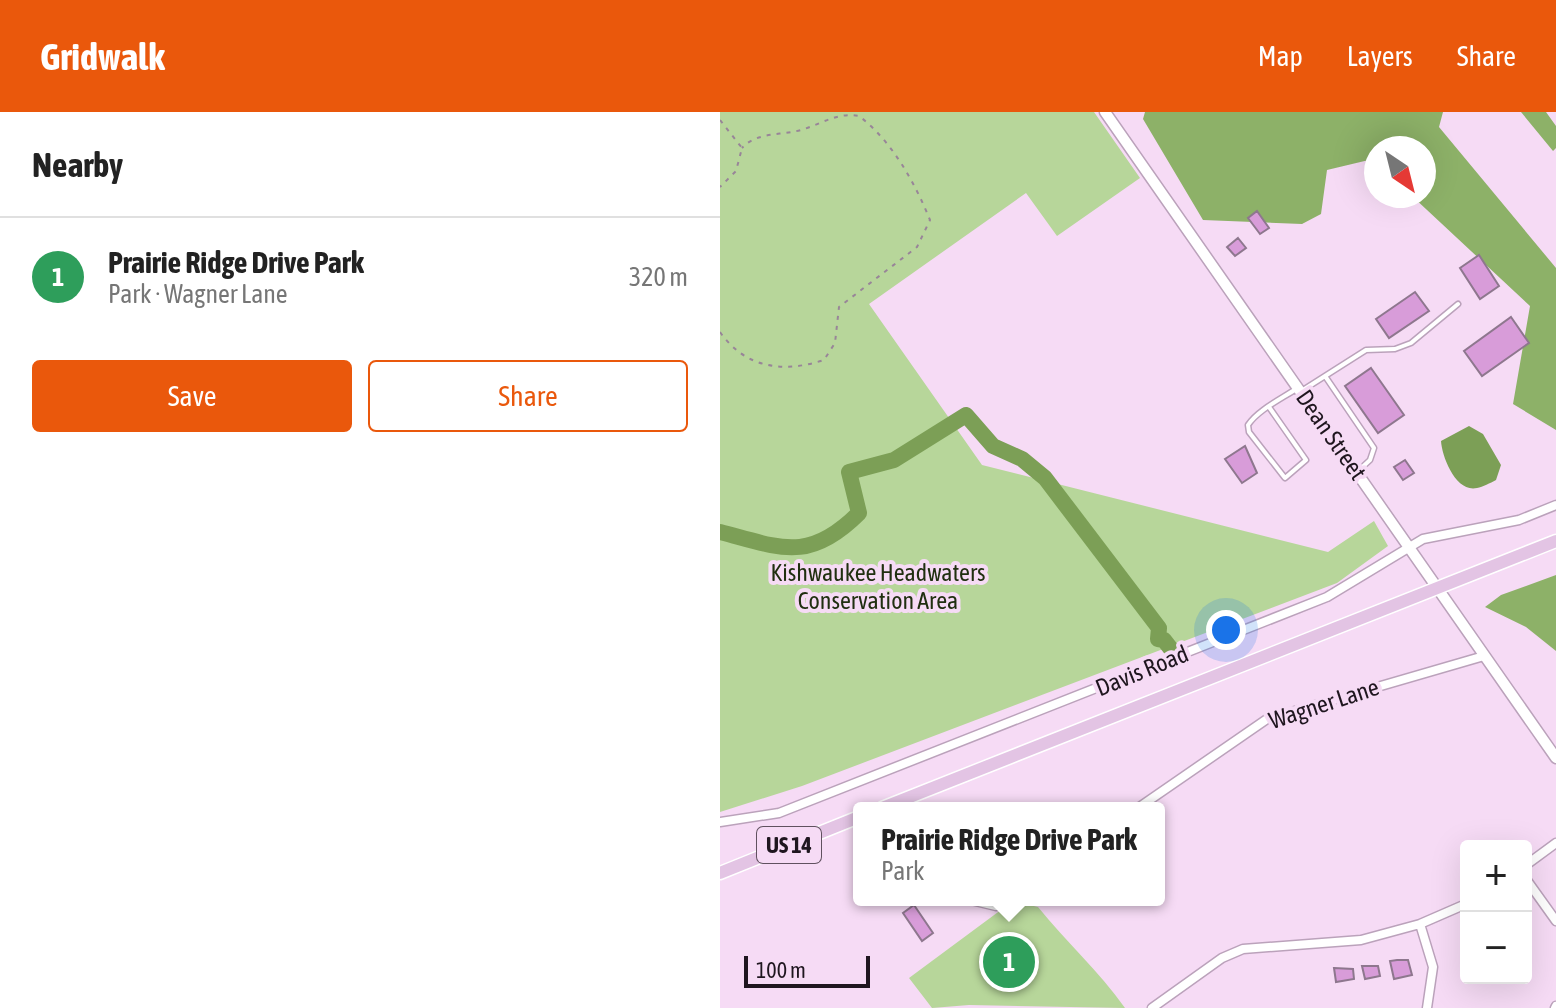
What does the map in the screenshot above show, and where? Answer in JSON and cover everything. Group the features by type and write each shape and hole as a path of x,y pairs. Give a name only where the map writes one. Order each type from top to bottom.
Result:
{"main road":[{"path":"897,802 1556,541"},
{"name":"US 14","path":"720,873 853,819"}],"street":[{"name":"Dean Street","path":"1105,112 1409,547 1435,590 1556,758"},
{"name":"Davis Road","path":"720,822 779,813 1327,597 1409,547 1437,535 1519,520 1556,505"},
{"name":"Wagner Lane","path":"1147,802 1267,719 1484,656"},
{"path":"1532,861 1556,843"},
{"path":"1532,887 1556,921"},
{"path":"1152,1008 1222,958 1243,949 1361,940 1420,924 1460,907"},
{"path":"1420,924 1433,967 1427,1008"}],"lane":[{"path":"1269,407 1306,460 1285,478 1249,432 1252,419 1269,407 1366,350 1395,349 1411,343 1458,304"},
{"path":"1325,376 1374,448 1370,460 1357,472"}],"path":[{"path":"720,332 748,358 768,365 793,369 824,360 835,343 839,307 917,247 930,220 919,192 900,164 874,129 859,116 835,117 806,129 761,137 742,148"},
{"path":"720,120 742,148 736,171 720,187"}],"green space":[{"name":"Kishwaukee Headwaters Conservation Area","path":"720,112 1094,112 1140,178 1057,236 1026,193 869,304 982,465 1328,552 1374,521 1388,546 1337,583 802,786 720,812"},
{"path":"1006,906 1034,906 1038,907 1125,1008 969,1005 932,1008 909,978"}],"shaded area":[{"path":"1145,112 1443,112 1439,127 1556,268 1556,430 1513,404 1530,306 1425,208 1436,208 1436,136 1364,136 1364,161 1327,170 1321,214 1302,224 1203,220 1143,119"},
{"path":"1521,112 1546,112 1556,126 1556,148 1553,151"},
{"path":"1469,426 1483,434 1501,465 1496,480 1477,488 1469,488 1457,480 1447,464 1441,441"},
{"path":"1556,575 1556,651 1526,627 1485,607 1501,595"}],"building":[{"path":"1257,211 1269,228 1260,234 1248,218"},
{"path":"1238,238 1246,248 1235,256 1227,247"},
{"path":"1479,255 1499,286 1480,299 1460,268"},
{"path":"1415,292 1429,311 1389,338 1376,319"},
{"path":"1511,317 1529,343 1482,376 1464,351"},
{"path":"1371,368 1404,415 1378,433 1345,386"},
{"path":"1245,446 1257,473 1242,483 1225,459"},
{"path":"1405,460 1414,473 1403,480 1394,467"},
{"path":"915,906 933,933 922,941 903,913"},
{"path":"1408,960 1412,975 1394,979 1390,961"},
{"path":"1362,966 1378,966 1380,976 1365,979"},
{"path":"1334,968 1353,969 1354,979 1336,982"}],"waterway":[{"path":"720,532 778,546 809,545 825,539 859,513 849,472 894,460 966,415 993,446 1022,459 1045,478 1159,628 1158,639 1164,640 1171,649"}],"place":[{"name":"Prairie Ridge Drive Park","path":"1009,962"}]}
